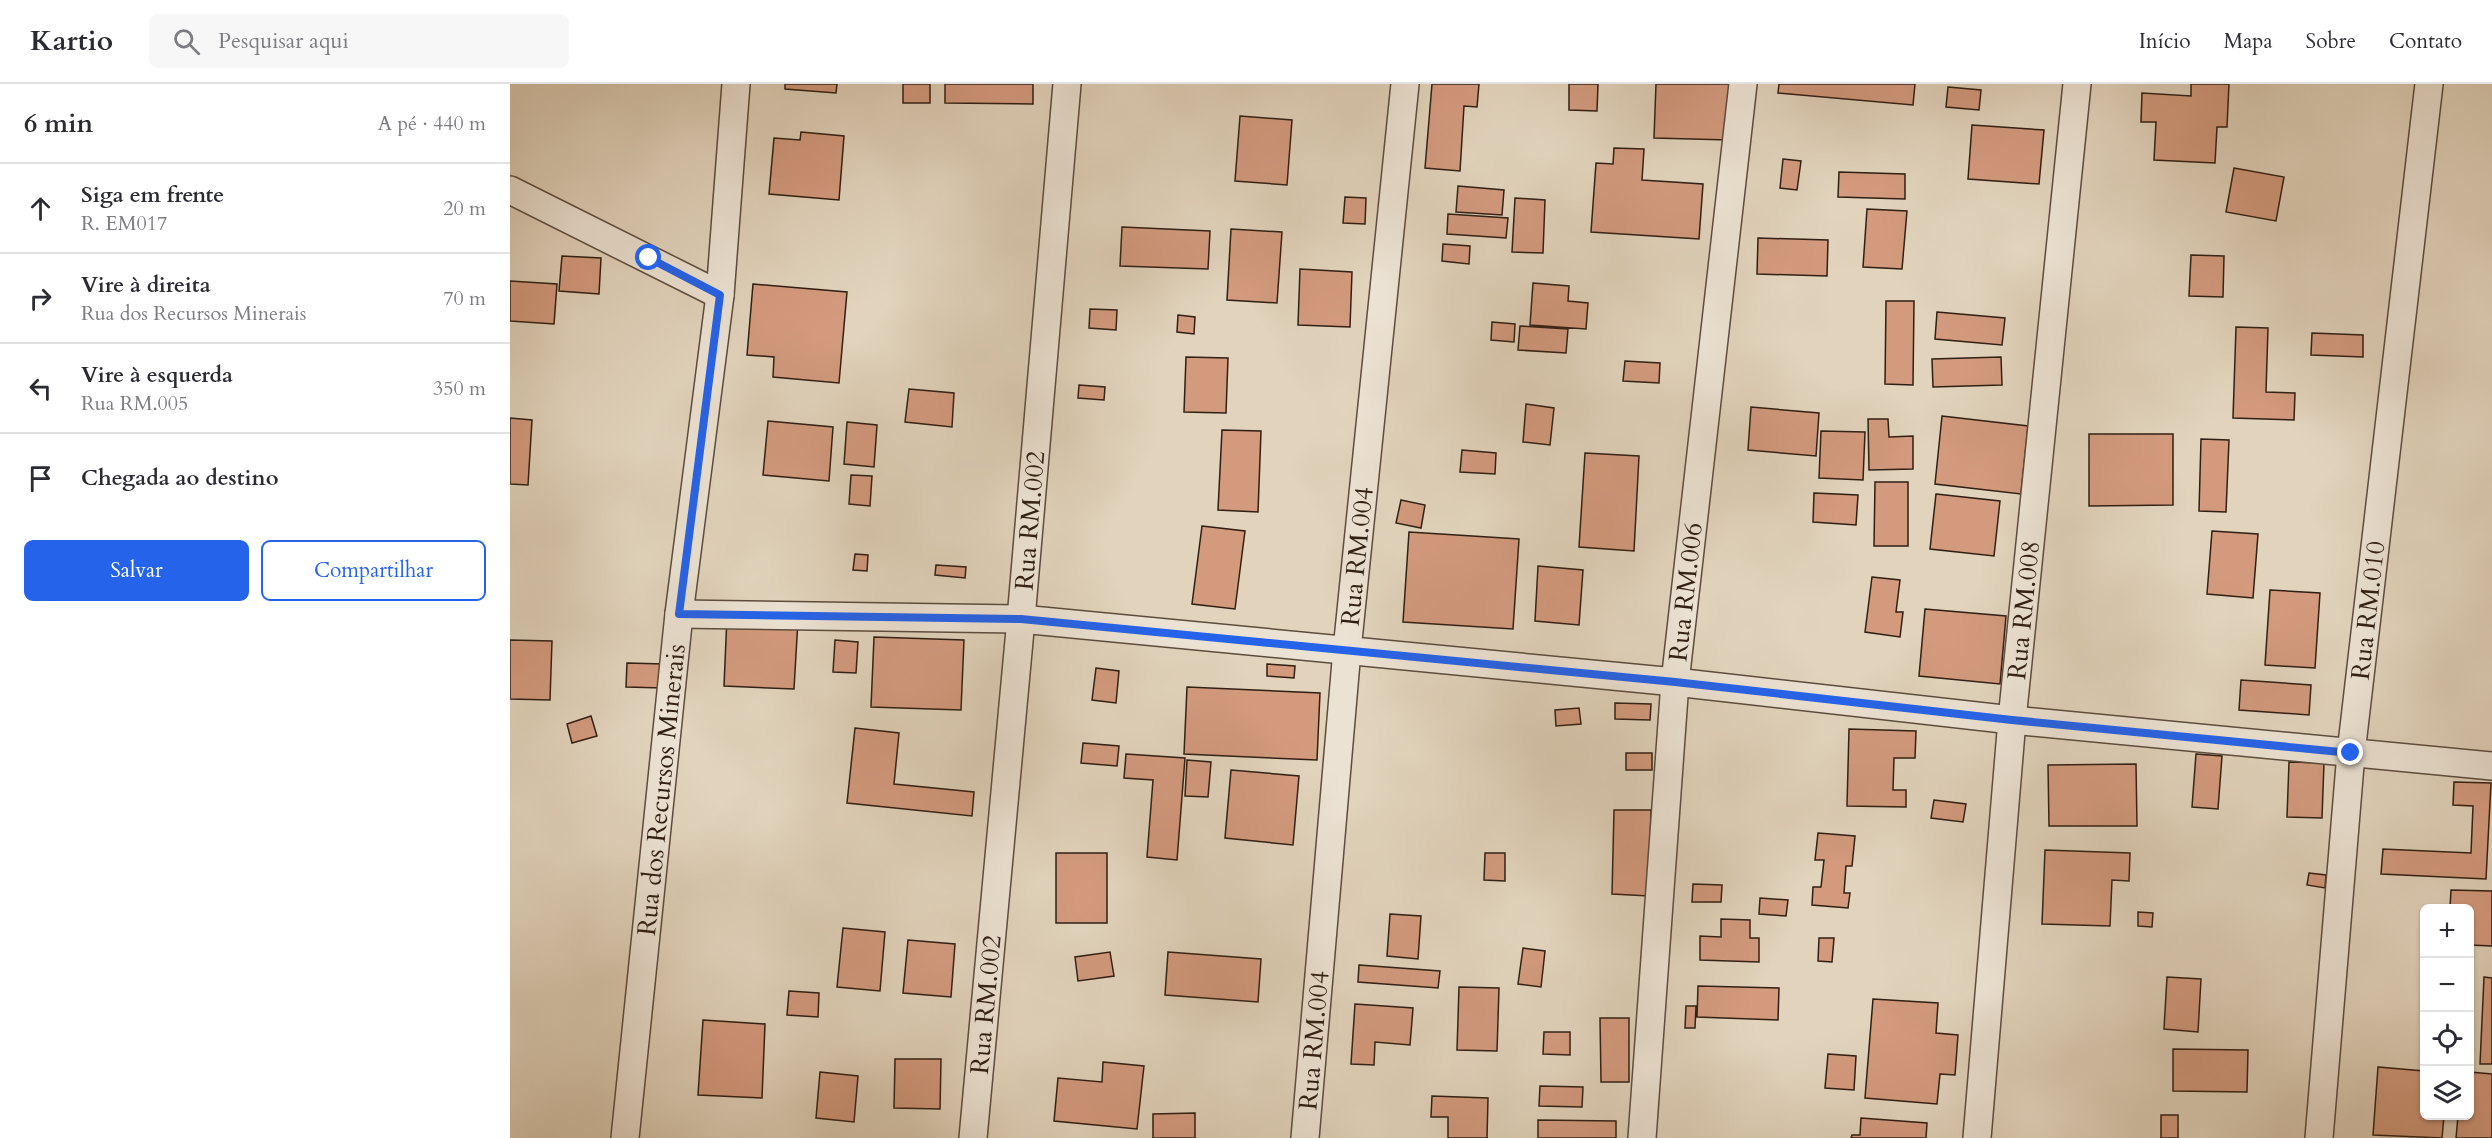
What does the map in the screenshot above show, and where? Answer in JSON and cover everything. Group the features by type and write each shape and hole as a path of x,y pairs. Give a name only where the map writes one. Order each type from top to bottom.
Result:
{"street":[{"name":"Rua dos Recursos Minerais","path":"625,1138 679,614 720,295 736,84"},
{"name":"Rua RM.002","path":"973,1138 1067,84"},
{"name":"Rua RM.004","path":"1305,1138 1347,651 1405,84"},
{"name":"Rua RM.006","path":"1642,1138 1675,682 1743,84"},
{"name":"Rua RM.008","path":"1977,1138 2012,720 2077,84"},
{"name":"Rua RM.010","path":"2319,1138 2351,753 2429,84"},
{"path":"510,190 720,295"},
{"path":"679,614 1021,619 1675,682 2012,720 2492,766"}],"building":[{"path":"785,84 837,84 836,93 785,89"},
{"path":"903,84 930,84 930,103 903,103"},
{"path":"945,84 1033,84 1033,104 945,103"},
{"path":"1432,84 1479,84 1477,107 1464,106 1460,171 1425,168"},
{"path":"1569,84 1598,84 1597,111 1569,110"},
{"path":"1656,84 1730,84 1729,140 1654,138"},
{"path":"1779,84 1915,84 1913,105 1778,93"},
{"path":"2191,84 2229,84 2227,127 2217,127 2215,163 2154,160 2156,122 2141,122 2142,93 2191,96"},
{"path":"1948,87 1981,90 1979,110 1946,107"},
{"path":"1240,116 1292,120 1287,185 1235,181"},
{"path":"1972,125 2044,130 2039,184 1968,179"},
{"path":"801,132 844,136 839,200 769,194 774,138 800,140"},
{"path":"1614,148 1644,149 1642,180 1703,184 1699,239 1591,232 1596,163 1613,164"},
{"path":"1783,159 1801,161 1797,190 1780,188"},
{"path":"2234,168 2284,177 2276,221 2226,212"},
{"path":"1839,172 1905,174 1905,199 1838,197"},
{"path":"1458,186 1504,190 1502,215 1456,212"},
{"path":"1345,197 1366,198 1365,224 1343,223"},
{"path":"1515,198 1545,200 1543,253 1512,252"},
{"path":"1867,209 1907,211 1902,269 1863,267"},
{"path":"1448,214 1508,218 1506,238 1447,234"},
{"path":"1122,227 1210,231 1208,269 1120,266"},
{"path":"1231,229 1282,232 1277,303 1227,300"},
{"path":"1758,238 1828,240 1827,276 1757,274"},
{"path":"1443,244 1470,246 1469,264 1442,261"},
{"path":"2191,255 2224,256 2223,297 2189,296"},
{"path":"562,256 601,258 599,294 559,291"},
{"path":"1300,269 1352,272 1350,327 1298,325"},
{"path":"510,281 557,284 554,324 510,321"},
{"path":"1533,283 1569,286 1568,301 1588,303 1586,329 1530,325"},
{"path":"753,284 847,292 839,383 773,377 774,357 747,355"},
{"path":"1886,301 1914,301 1913,385 1885,384"},
{"path":"1090,309 1117,310 1116,330 1089,328"},
{"path":"1937,312 2005,318 2002,345 1935,339"},
{"path":"1178,315 1195,317 1194,334 1177,332"},
{"path":"1492,322 1515,324 1514,342 1491,340"},
{"path":"1520,326 1568,329 1566,353 1518,350"},
{"path":"2236,327 2268,328 2266,392 2295,393 2294,420 2233,418"},
{"path":"2312,333 2363,335 2363,357 2311,355"},
{"path":"1186,357 1228,358 1226,413 1184,412"},
{"path":"2001,357 2002,385 1933,387 1932,359"},
{"path":"1625,361 1660,363 1659,383 1623,381"},
{"path":"1079,385 1105,387 1104,400 1078,398"},
{"path":"909,389 954,393 952,427 905,422"},
{"path":"1526,404 1554,408 1550,445 1523,442"},
{"path":"1751,407 1819,413 1816,456 1748,450"},
{"path":"1942,416 2028,426 2021,494 1935,484"},
{"path":"510,418 532,420 528,485 510,484"},
{"path":"1868,419 1888,419 1889,437 1913,436 1913,469 1869,470"},
{"path":"768,421 833,427 829,481 763,475"},
{"path":"847,422 877,425 874,467 844,464"},
{"path":"1222,430 1261,431 1258,512 1218,510"},
{"path":"1821,431 1865,432 1863,480 1819,478"},
{"path":"2089,434 2173,434 2173,505 2089,506"},
{"path":"2201,439 2229,440 2226,512 2199,511"},
{"path":"1462,450 1496,453 1495,474 1460,472"},
{"path":"1585,453 1639,456 1634,551 1579,547"},
{"path":"851,475 872,476 870,506 849,504"},
{"path":"1875,482 1908,482 1908,546 1874,546"},
{"path":"1814,493 1858,495 1856,525 1813,522"},
{"path":"1936,494 2000,501 1994,556 1930,549"},
{"path":"1401,500 1425,505 1421,528 1396,523"},
{"path":"1202,526 1245,531 1235,609 1192,604"},
{"path":"2212,531 2258,534 2253,598 2207,594"},
{"path":"1409,532 1519,539 1513,629 1403,622"},
{"path":"855,554 868,555 867,571 853,570"},
{"path":"936,565 966,567 965,578 935,575"},
{"path":"1538,566 1583,570 1579,625 1535,621"},
{"path":"1872,577 1900,580 1896,612 1903,612 1900,637 1865,632"},
{"path":"2270,590 2320,593 2315,668 2265,665"},
{"path":"1925,609 2006,616 2000,684 1919,676"},
{"path":"727,616 798,620 794,689 724,686"},
{"path":"874,637 964,640 961,710 871,707"},
{"path":"510,640 552,641 550,700 510,699"},
{"path":"835,640 858,642 856,673 833,672"},
{"path":"627,663 664,664 663,688 626,687"},
{"path":"1267,664 1295,666 1294,678 1267,676"},
{"path":"1096,668 1119,671 1116,703 1092,700"},
{"path":"2241,680 2311,685 2309,715 2239,710"},
{"path":"1187,687 1320,693 1317,760 1184,754"},
{"path":"1615,703 1651,704 1650,720 1615,719"},
{"path":"1579,708 1581,724 1556,726 1555,710"},
{"path":"591,716 597,736 572,743 567,724"},
{"path":"855,728 899,733 894,784 974,792 972,816 847,803"},
{"path":"1849,729 1916,731 1915,758 1894,758 1893,790 1906,790 1906,807 1847,806"},
{"path":"1083,743 1119,746 1117,766 1081,763"},
{"path":"1626,753 1652,753 1652,770 1626,770"},
{"path":"1126,754 1185,758 1177,860 1147,857 1153,780 1124,778"},
{"path":"2196,754 2222,756 2218,809 2192,807"},
{"path":"1187,760 1211,762 1208,797 1185,796"},
{"path":"2289,762 2324,763 2322,818 2287,817"},
{"path":"2136,764 2137,826 2049,826 2048,765"},
{"path":"1231,770 1299,776 1293,845 1225,838"},
{"path":"2454,782 2491,783 2486,879 2381,874 2383,849 2471,853 2473,806 2453,805"},
{"path":"1934,800 1966,804 1963,822 1931,818"},
{"path":"1614,810 1651,810 1649,896 1612,894"},
{"path":"1818,833 1855,836 1852,866 1846,866 1844,893 1850,893 1848,908 1812,905 1813,887 1821,887 1824,860 1815,860"},
{"path":"2045,850 2130,853 2129,881 2112,880 2110,926 2042,924"},
{"path":"1056,853 1107,853 1107,923 1056,923"},
{"path":"1485,853 1505,853 1505,881 1484,880"},
{"path":"2309,873 2326,875 2325,888 2307,885"},
{"path":"1693,884 1722,885 1721,902 1692,902"},
{"path":"2451,890 2492,891 2492,946 2474,945 2474,904 2450,904"},
{"path":"1760,898 1788,900 1786,916 1759,914"},
{"path":"2138,912 2153,913 2152,927 2138,926"},
{"path":"1390,914 1421,916 1418,959 1387,956"},
{"path":"1721,919 1750,920 1750,938 1759,938 1759,962 1700,960 1700,936 1721,937"},
{"path":"843,928 885,932 880,991 837,987"},
{"path":"1819,938 1834,938 1832,962 1818,961"},
{"path":"908,940 955,944 951,997 903,993"},
{"path":"1523,948 1545,951 1541,987 1518,984"},
{"path":"1110,952 1114,976 1078,981 1075,957"},
{"path":"1168,952 1261,959 1258,1002 1165,995"},
{"path":"1359,965 1440,971 1438,988 1358,982"},
{"path":"2167,977 2201,979 2198,1032 2164,1029"},
{"path":"2484,977 2492,978 2492,1064 2480,1064"},
{"path":"1698,986 1779,988 1778,1020 1697,1017"},
{"path":"1459,987 1499,988 1497,1051 1457,1050"},
{"path":"789,991 819,993 818,1017 787,1015"},
{"path":"1873,999 1938,1003 1936,1033 1958,1035 1955,1075 1940,1074 1937,1104 1865,1098"},
{"path":"1355,1004 1413,1008 1410,1045 1375,1042 1374,1065 1351,1064"},
{"path":"1686,1006 1696,1006 1695,1028 1685,1028"},
{"path":"1600,1018 1629,1018 1629,1082 1601,1082"},
{"path":"703,1020 765,1024 762,1098 698,1095"},
{"path":"1544,1032 1570,1032 1570,1055 1543,1054"},
{"path":"2173,1049 2248,1050 2247,1092 2173,1091"},
{"path":"1828,1054 1856,1056 1854,1090 1825,1088"},
{"path":"895,1059 941,1059 940,1109 894,1108"},
{"path":"1103,1062 1144,1066 1137,1129 1054,1121 1058,1078 1102,1082"},
{"path":"2378,1067 2420,1071 2420,1120 2444,1120 2442,1138 2373,1135"},
{"path":"820,1072 858,1076 854,1122 816,1118"},
{"path":"2474,1072 2492,1074 2492,1138 2456,1138 2458,1120 2474,1120"},
{"path":"1540,1086 1583,1087 1582,1107 1539,1106"},
{"path":"1432,1096 1488,1098 1487,1138 1448,1138 1448,1117 1431,1117"},
{"path":"1195,1113 1195,1138 1153,1138 1153,1114"},
{"path":"2161,1115 2178,1115 2178,1138 2161,1138"},
{"path":"1861,1118 1927,1123 1926,1138 1851,1138 1852,1135 1860,1135"},
{"path":"1538,1120 1616,1121 1616,1138 1538,1138"}],"route":[{"path":"649,258 720,295 679,614 1021,619 1675,682 2012,720 2351,753"}]}
